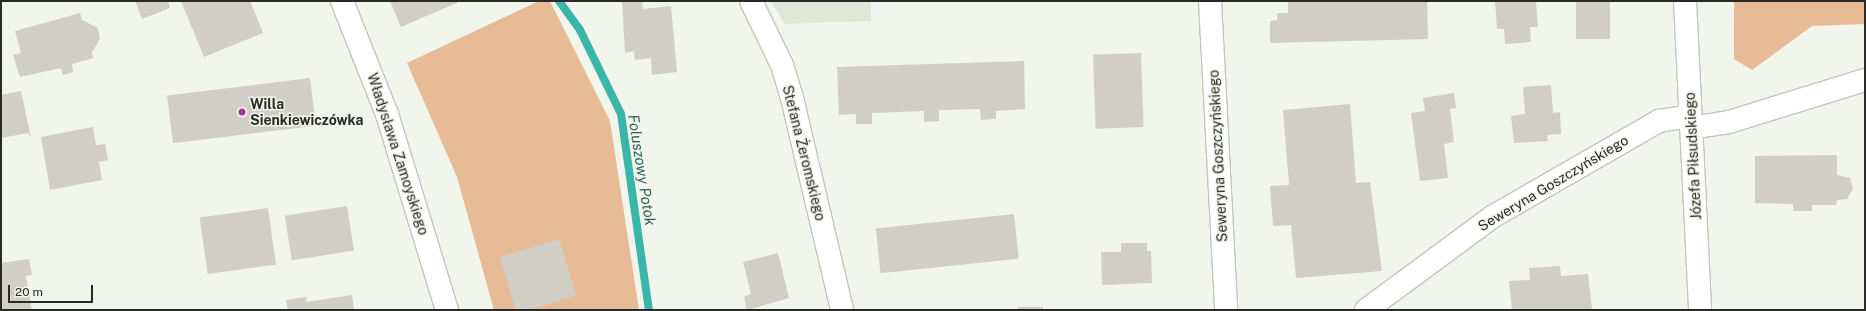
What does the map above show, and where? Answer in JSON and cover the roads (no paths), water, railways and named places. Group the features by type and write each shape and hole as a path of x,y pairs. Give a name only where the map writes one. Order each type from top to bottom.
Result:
{"street":[{"name":"Władysława Zamoyskiego","path":"342,1 387,114 447,310"},
{"name":"Stefana Żeromskiego","path":"751,1 779,59 792,98 842,310"},
{"name":"Seweryna Goszczyńskiego","path":"1210,1 1226,310"},
{"name":"Józefa Piłsudskiego","path":"1685,1 1700,310"},
{"name":"Seweryna Goszczyńskiego","path":"1366,310 1492,217 1659,121 1729,122 1865,80"}],"waterway":[{"name":"Foluszowy Potok","path":"559,1 580,30 621,114 649,310"}],"place":[{"name":"Willa Sienkiewiczówka","path":"242,112"}]}
